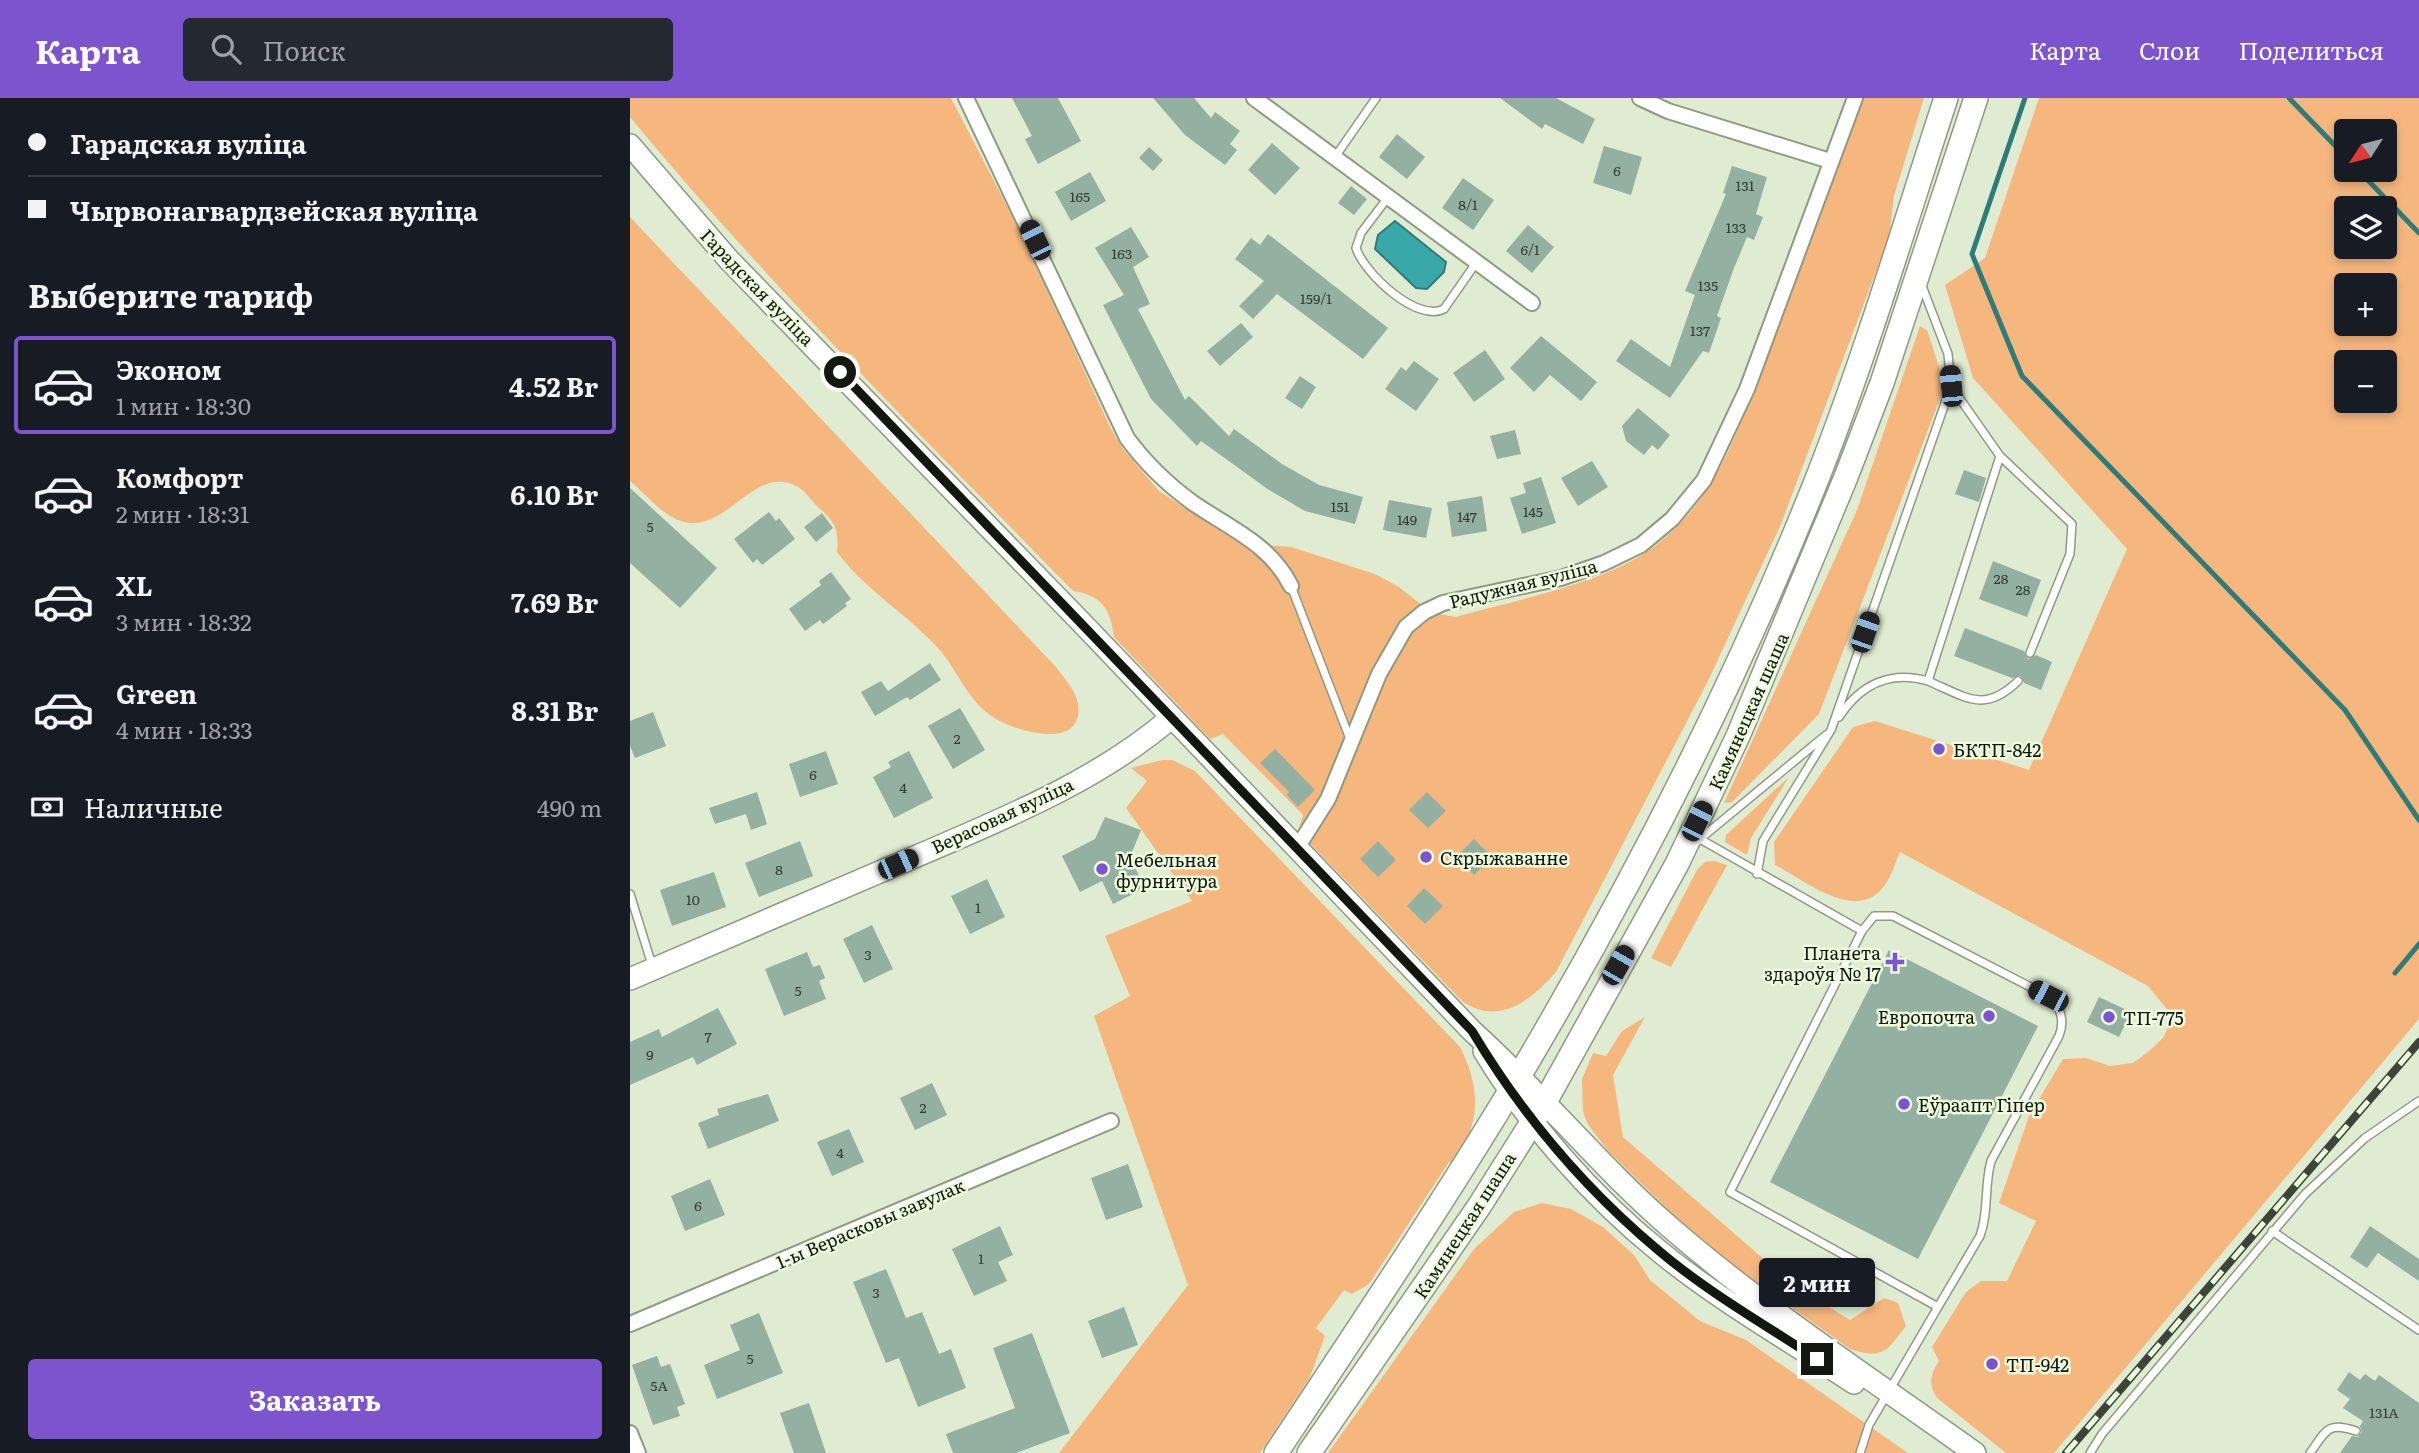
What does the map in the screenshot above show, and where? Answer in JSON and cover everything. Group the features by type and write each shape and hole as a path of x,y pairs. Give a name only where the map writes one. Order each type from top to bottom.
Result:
{"main road":[{"path":"1898,240 1901,190 1932,98"},
{"name":"Камянецкая шаша","path":"1276,1453 1515,1083 1642,856 1763,604 1827,451 1946,98"},
{"name":"Камянецкая шаша","path":"1309,1453 1480,1205 1538,1111 1677,864 1777,648 1877,395 1976,98"},
{"name":"Гарадская вуліца","path":"630,145 729,260 1472,1031 1538,1111 1672,1229 1886,1397"},
{"name":"Верасовая вуліца","path":"630,979 1009,815 1115,760 1138,746 1171,717"},
{"path":"1886,1397 1954,1453"},
{"path":"1886,1397 1975,1453"}],"street":[{"path":"966,98 1128,438 1146,464 1169,484 1270,554 1291,586"},
{"path":"1254,98 1390,195 1532,303"},
{"path":"1640,98 1668,111 1830,161"},
{"name":"Радужная вуліца","path":"1297,848 1328,799 1393,648 1406,627 1423,612 1443,603 1561,578 1604,563 1641,545 1672,519 1704,480 1747,389 1855,98"},
{"name":"1-ы Верасковы завулак","path":"630,1324 1111,1121"},
{"path":"630,1433 638,1453"}],"lane":[{"path":"1335,157 1376,98"},
{"path":"1390,195 1361,233 1356,248 1365,268 1406,303 1428,313 1444,309 1477,262"},
{"path":"1677,864 1700,839 1831,730 1951,386 1948,354 1918,276"},
{"path":"1951,386 2000,456 2072,524 2070,554 2030,653"},
{"path":"1928,681 2000,456"},
{"path":"1291,586 1351,743"},
{"path":"1757,874 1763,841 1852,697 1869,686 1902,677 1928,681 1982,702 2001,696 2018,681"},
{"path":"1700,839 1757,874 1862,931"},
{"path":"630,894 653,969"},
{"path":"1860,1453 1864,1436 1980,1236 1985,1224 1987,1176 1992,1161 2060,1036 2063,1022 2058,1006 2048,996 1893,916 1874,916 1862,931 1730,1192 1938,1307"},
{"path":"2090,1453 2102,1434 2305,1194 2365,1138 2419,1101"},
{"path":"2272,1231 2419,1330"},
{"path":"2310,1453 2327,1429 2339,1425 2356,1431"}],"shaded area":[{"path":"630,98 951,98 1023,237 1110,427 1123,449 1159,491 1229,536 1252,544 1291,547 1375,574 1399,587 1432,613 1456,617 1560,589 1612,570 1655,546 1682,521 1705,493 1738,429 1794,266 1863,98 1924,98 1894,196 1889,237 1781,524 1707,683 1556,972 1526,1000 1514,1007 1490,1011 1477,1009 1463,1002 1298,831 1303,815 1223,734 1210,739 1114,637 1103,605 1091,596 1073,591 791,299 682,179 630,117"},
{"path":"2039,98 2419,98 2419,1019 2054,1453 2006,1453 1937,1398 1931,1380 1939,1361 1932,1347 1966,1292 1981,1281 2007,1281 2036,1221 1999,1203 2029,1116 2063,1059 2086,1058 2110,1066 2133,1063 2163,1038 2169,1025 2166,1008 2148,986 1900,852 1884,887 1868,899 1855,901 1827,894 1775,865 1774,842 1853,727 1875,721 2029,770 2127,549 1973,378 1945,285 1985,258"},
{"path":"630,217 1056,667 1077,699 1077,719 1070,729 1044,734 1029,731 1000,721 982,708 938,648 848,566 837,552 837,537 832,521 798,487 783,482 769,483 719,515 706,521 691,523 666,513 630,481"},
{"path":"1920,326 1927,330 1941,373 1941,396 1819,714 1732,802 1724,803 1857,510"},
{"path":"1172,760 1195,771 1460,1047 1475,1092 1473,1119 1457,1162 1449,1162 1369,1284 1352,1294 1344,1290 1316,1328 1325,1336 1310,1377 1260,1453 1059,1453 1188,1285 1094,1016 1130,996 1105,936 1192,901 1126,808 1147,781 1131,768"},
{"path":"1789,777 1751,838 1747,855 1725,842 1726,835"},
{"path":"1714,861 1727,865 1671,967 1651,958 1697,870 1705,862"},
{"path":"1645,1017 1613,1075 1623,1137 1796,1287 1850,1320 1884,1298 1898,1303 1906,1326 1889,1347 1870,1354 1850,1349 1707,1247 1608,1151 1587,1123 1583,1111 1582,1079 1593,1053 1606,1056 1622,1031"},
{"path":"1542,1203 1571,1209 1603,1227 1634,1255 1650,1280 1700,1321 1746,1340 1908,1453 1328,1453 1474,1249 1514,1212"}],"water":[{"path":"1395,221 1446,262 1444,272 1427,289 1416,288 1375,249 1378,235"}],"building":[{"path":"1012,98 1058,98 1081,141 1038,164 1025,139 1032,136"},
{"path":"1153,98 1194,98 1211,118 1215,112 1240,131 1230,144 1237,150 1225,165 1185,135"},
{"path":"1500,98 1556,98 1595,119 1583,144 1545,124 1542,129"},
{"path":"1397,134 1425,157 1407,179 1379,157"},
{"path":"1272,143 1300,168 1275,195 1248,170"},
{"path":"1604,146 1642,157 1631,195 1593,183"},
{"path":"1149,147 1163,160 1153,171 1139,158"},
{"path":"1732,166 1767,177 1756,214 1763,217 1754,240 1747,237 1734,268 1717,316 1721,318 1709,353 1703,351 1670,398 1616,361 1631,339 1670,367 1695,295 1685,291 1726,194 1723,193"},
{"path":"1090,172 1106,201 1071,221 1055,192"},
{"path":"1463,178 1494,200 1473,230 1442,208"},
{"path":"1351,186 1367,199 1354,215 1338,203"},
{"path":"1528,225 1554,247 1532,273 1506,251"},
{"path":"1131,227 1149,257 1133,267 1150,304 1138,309 1185,400 1189,396 1229,436 1234,429 1282,464 1319,485 1363,497 1355,524 1305,511 1269,490 1201,441 1197,446 1151,399 1103,305 1124,295 1095,248"},
{"path":"1268,234 1388,328 1363,359 1277,294 1253,319 1239,306 1264,281 1235,259 1251,238 1260,245"},
{"path":"1241,323 1253,337 1220,366 1207,351"},
{"path":"1541,336 1597,382 1581,401 1550,375 1534,392 1510,368"},
{"path":"1485,350 1505,379 1474,402 1453,373"},
{"path":"1414,361 1439,379 1416,411 1385,389 1401,367 1406,371"},
{"path":"1300,376 1316,387 1302,409 1285,398"},
{"path":"1638,408 1670,435 1658,450 1652,445 1644,455 1626,441 1622,426"},
{"path":"1515,430 1521,454 1497,459 1490,436"},
{"path":"1592,461 1608,487 1578,506 1561,478"},
{"path":"1964,470 1986,478 1979,502 1955,494"},
{"path":"1541,477 1556,523 1522,534 1510,498 1526,493 1523,483"},
{"path":"630,488 717,568 680,608 630,563"},
{"path":"1482,496 1487,531 1452,537 1447,502"},
{"path":"1389,500 1432,508 1426,538 1383,530"},
{"path":"769,512 776,521 779,518 795,539 762,565 757,559 753,563 734,539"},
{"path":"822,513 833,528 816,542 804,527"},
{"path":"1993,561 2041,580 2027,617 1979,599"},
{"path":"831,572 851,599 845,603 847,606 823,624 820,620 805,631 789,609 821,585 819,581"},
{"path":"1965,628 2024,651 2028,659 2036,655 2052,662 2041,690 2024,683 2021,676 2012,678 1954,656"},
{"path":"930,663 941,680 910,700 907,697 875,716 861,692 881,681 888,691"},
{"path":"960,708 985,750 953,769 928,726"},
{"path":"653,712 666,746 635,758 630,746 630,721"},
{"path":"1275,749 1315,790 1298,807 1287,795 1289,792 1260,763"},
{"path":"826,751 838,784 800,797 789,764"},
{"path":"909,751 933,798 894,818 873,777 891,767 888,762"},
{"path":"757,792 767,824 751,830 746,814 715,824 709,808"},
{"path":"1427,792 1446,811 1428,828 1409,810"},
{"name":"Мебельная фурнитура","path":"1105,817 1141,830 1130,857 1145,888 1113,904 1102,881 1080,892 1062,856 1095,839"},
{"path":"1474,839 1492,857 1474,875 1456,857"},
{"path":"800,841 813,876 759,897 745,863"},
{"path":"1378,841 1396,860 1378,877 1360,859"},
{"path":"714,872 726,907 672,926 660,890"},
{"path":"987,879 1005,917 970,934 951,896"},
{"path":"1424,888 1443,906 1425,924 1407,906"},
{"path":"872,925 893,969 864,983 843,939"},
{"name":"Еўраапт Гіпер","path":"1889,950 2038,1026 1918,1259 1770,1182"},
{"path":"807,952 813,967 820,965 825,978 819,981 826,999 784,1016 765,969"},
{"name":"ТП-775","path":"2099,997 2131,1012 2119,1037 2087,1022"},
{"path":"718,1008 737,1044 697,1065 693,1057 630,1085 630,1042 659,1029 662,1037"},
{"path":"932,1083 947,1115 915,1130 900,1098"},
{"path":"768,1094 779,1121 708,1149 698,1123 719,1115 717,1109"},
{"path":"849,1129 864,1162 832,1176 817,1142"},
{"path":"1128,1164 1143,1207 1106,1220 1091,1178"},
{"path":"710,1179 725,1215 685,1231 671,1196"},
{"path":"1000,1226 1013,1255 998,1262 1007,1281 974,1296 952,1249"},
{"path":"2370,1226 2419,1259 2419,1281 2378,1253 2367,1268 2350,1257"},
{"path":"886,1269 906,1318 922,1312 939,1354 951,1349 966,1388 918,1407 899,1358 886,1363 853,1282"},
{"path":"1124,1307 1138,1345 1102,1358 1088,1321"},
{"path":"759,1313 783,1373 717,1399 704,1365 740,1350 730,1325"},
{"path":"1032,1333 1070,1433 1016,1453 953,1453 946,1434 1015,1408 993,1348"},
{"path":"657,1356 661,1367 670,1364 685,1404 677,1407 680,1416 653,1425 632,1365"},
{"path":"2349,1372 2360,1380 2365,1374 2375,1381 2379,1375 2419,1403 2419,1453 2340,1453 2352,1436 2358,1437 2362,1432 2360,1426 2363,1421 2343,1408 2350,1399 2337,1390"},
{"path":"809,1403 826,1453 794,1453 780,1413"}],"waterway":[{"path":"2025,98 1972,254 2022,376 2345,710 2419,820"},
{"path":"2289,98 2334,145"},
{"path":"2370,182 2419,233"},
{"path":"2395,973 2419,944"}],"railway":[{"path":"2066,1453 2419,1042"}],"place":[{"name":"БКТП-842","path":"1939,749"},
{"name":"Скрыжаванне","path":"1426,857"},
{"name":"Мебельная фурнитура","path":"1102,869"},
{"name":"Планета здароўя № 17","path":"1895,962"},
{"name":"Европочта","path":"1989,1016"},
{"name":"ТП-775","path":"2109,1017"},
{"name":"Еўраапт Гіпер","path":"1904,1104"},
{"name":"ТП-942","path":"1992,1364"}],"route":[{"path":"840,372 1472,1031 1509,1093 1588,1184 1660,1252 1817,1359"}]}
